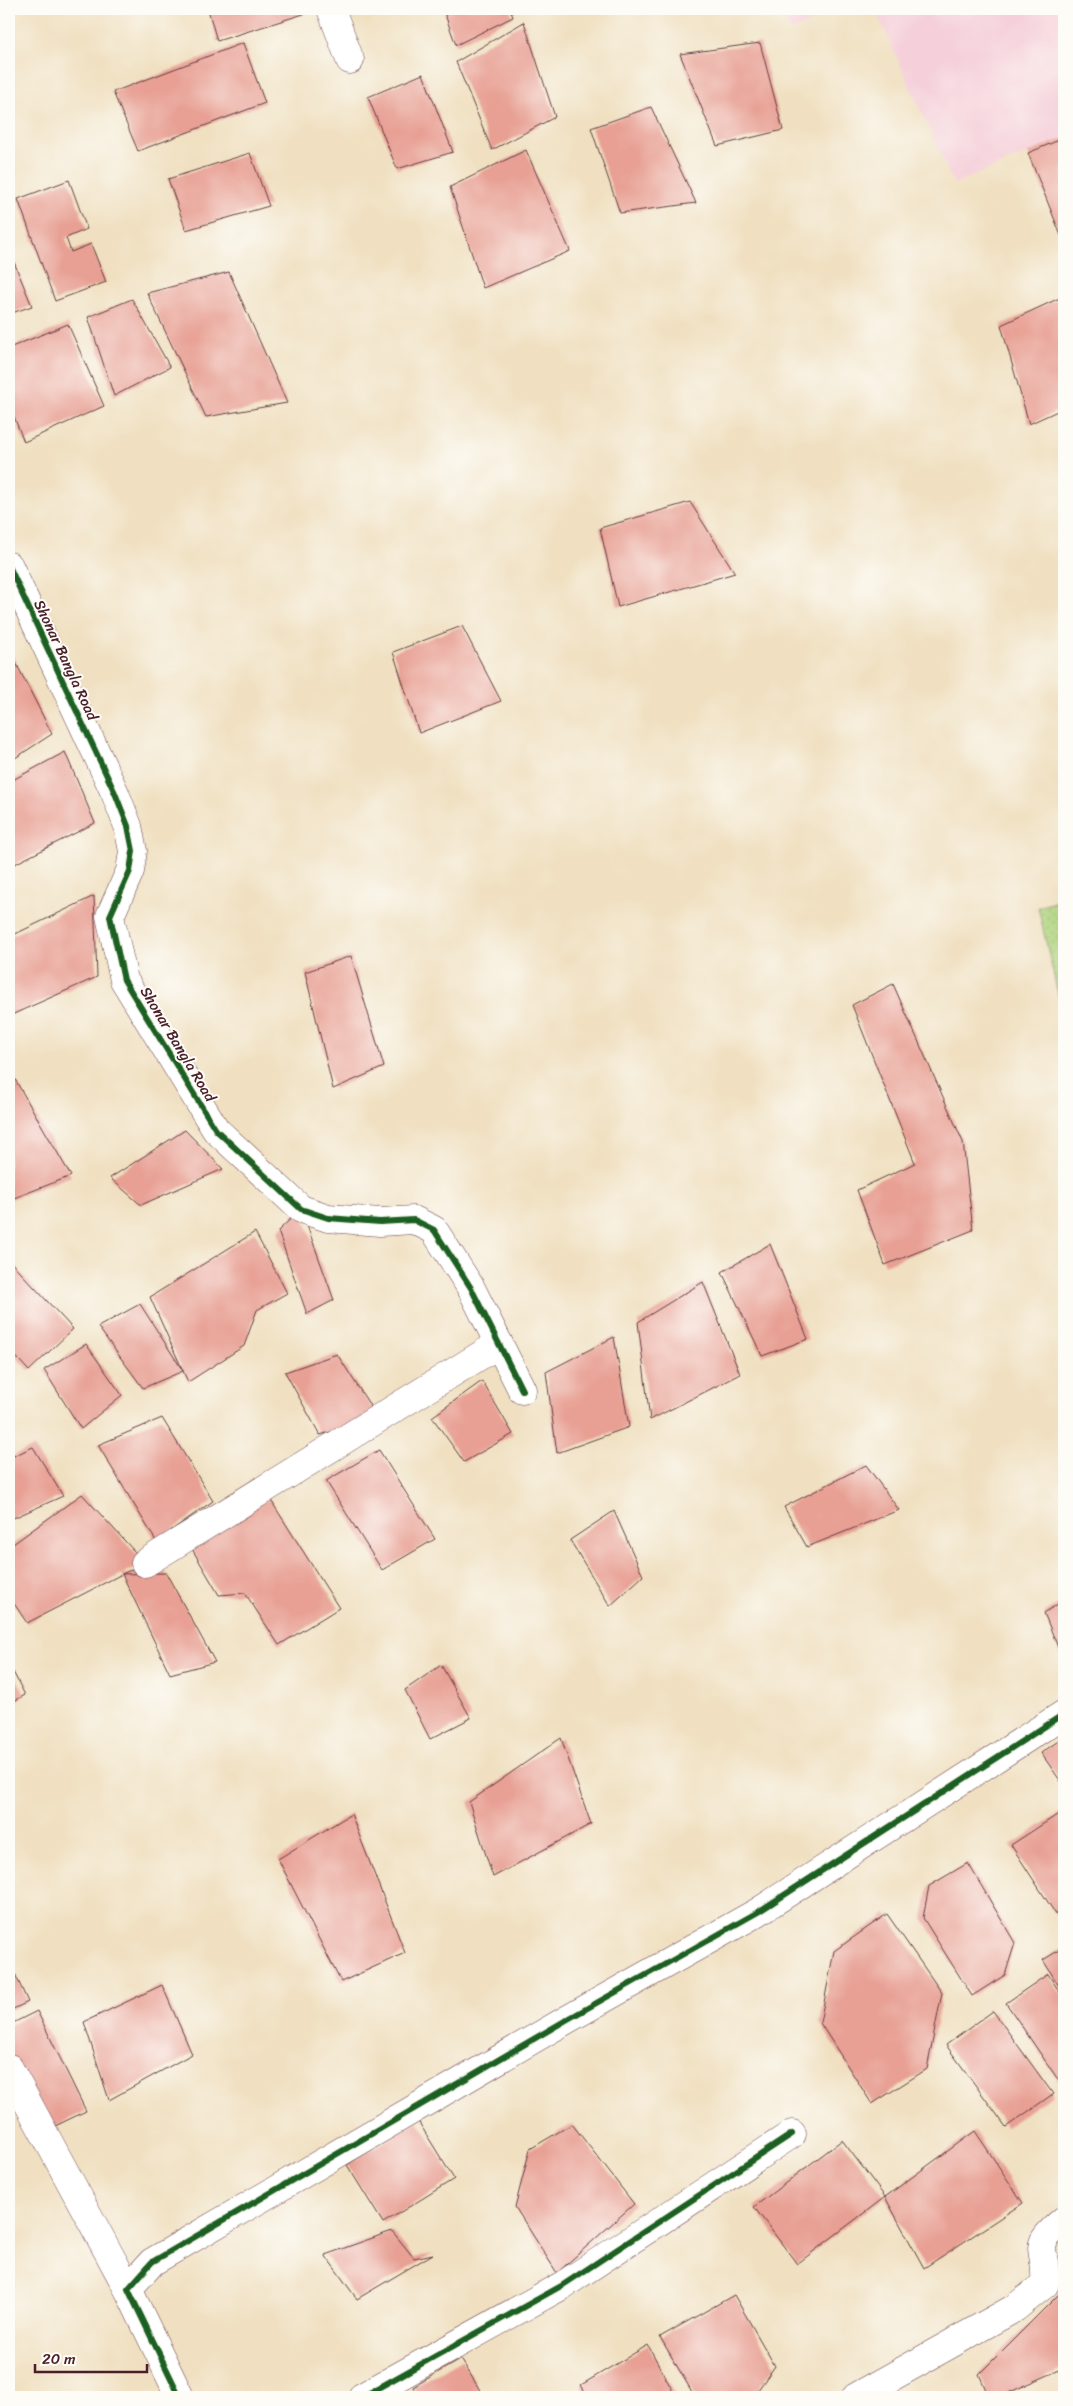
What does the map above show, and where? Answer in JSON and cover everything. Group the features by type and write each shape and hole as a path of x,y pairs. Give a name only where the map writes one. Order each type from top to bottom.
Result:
{"street":[{"path":"331,9 350,60"},
{"name":"Shonar Bangla Road","path":"9,566 116,794 128,826 133,851 130,871 110,916 124,980 216,1130 301,1209 328,1218 380,1222 414,1220 434,1230 470,1288 522,1390"},
{"path":"144,1563 499,1344"},
{"path":"128,2288 152,2262 560,2024 758,1912 1064,1714"},
{"path":"9,2068 128,2288 180,2397"},
{"path":"362,2397 563,2285 792,2134"},
{"path":"856,2397 1016,2308 1045,2284 1046,2271 1042,2255 1042,2242 1046,2235 1064,2220"}],"shaded area":[{"path":"779,9 837,9 791,31"},
{"path":"875,9 1064,9 1064,138 954,184"}],"green space":[{"path":"1064,899 1064,996 1059,998 1038,907"}],"building":[{"path":"208,9 309,9 310,12 217,41"},
{"path":"443,9 510,9 513,17 456,45"},
{"path":"524,22 555,117 492,150 456,62"},
{"path":"243,43 265,103 138,151 113,92"},
{"path":"760,43 783,130 717,146 680,54"},
{"path":"423,74 453,152 397,169 368,97"},
{"path":"651,107 696,203 620,213 591,128"},
{"path":"1064,138 1064,243 1028,153"},
{"path":"526,150 570,251 483,288 450,187"},
{"path":"250,153 269,206 186,230 168,179"},
{"path":"69,180 87,229 66,238 71,252 91,244 106,282 55,301 18,199"},
{"path":"9,250 32,306 9,314"},
{"path":"229,272 287,403 206,417 147,293"},
{"path":"1064,296 1064,408 1029,424 1001,325"},
{"path":"132,299 170,367 114,396 88,317"},
{"path":"68,324 104,406 24,442 9,404 9,348"},
{"path":"690,502 735,573 618,607 600,528"},
{"path":"462,626 501,701 419,733 393,652"},
{"path":"9,649 52,734 9,762"},
{"path":"65,752 95,823 9,867 9,782"},
{"path":"94,896 97,977 9,1016 9,937"},
{"path":"351,956 384,1067 333,1089 305,972"},
{"path":"893,984 963,1142 973,1230 885,1265 857,1190 915,1163 852,1005"},
{"path":"9,1069 71,1176 9,1200"},
{"path":"185,1130 223,1169 141,1205 110,1178"},
{"path":"301,1209 334,1300 307,1314 278,1231"},
{"path":"255,1232 287,1293 257,1310 244,1346 188,1382 150,1297"},
{"path":"770,1244 808,1339 762,1356 722,1272"},
{"path":"9,1260 73,1329 29,1371 9,1349"},
{"path":"703,1282 740,1374 650,1420 638,1322"},
{"path":"140,1304 183,1371 143,1388 98,1327"},
{"path":"614,1337 629,1427 557,1453 546,1372"},
{"path":"86,1344 122,1395 81,1429 44,1370"},
{"path":"337,1354 378,1418 320,1435 285,1372"},
{"path":"482,1381 513,1434 464,1462 432,1417"},
{"path":"162,1418 213,1501 156,1541 98,1445"},
{"path":"33,1447 63,1496 9,1520 9,1458"},
{"path":"379,1450 435,1539 382,1570 326,1481"},
{"path":"866,1465 899,1510 807,1547 784,1507"},
{"path":"82,1494 145,1563 27,1623 9,1596 9,1547"},
{"path":"270,1499 339,1608 279,1645 245,1593 219,1595 185,1537"},
{"path":"614,1511 643,1576 610,1606 570,1540"},
{"path":"166,1573 215,1662 170,1674 122,1574"},
{"path":"1064,1600 1064,1662 1044,1613"},
{"path":"9,1664 25,1695 9,1704"},
{"path":"441,1665 471,1718 430,1739 405,1690"},
{"path":"1064,1737 1064,1786 1041,1753"},
{"path":"561,1738 591,1824 493,1877 469,1802"},
{"path":"1064,1812 1064,1927 1011,1845"},
{"path":"351,1814 405,1953 341,1982 278,1859"},
{"path":"968,1863 1015,1943 1005,1975 972,1996 923,1918 929,1886"},
{"path":"887,1914 942,1993 927,2069 872,2104 820,2023 834,1951"},
{"path":"1064,1947 1064,1994 1043,1960"},
{"path":"9,1961 28,2002 9,2011"},
{"path":"1048,1974 1064,1999 1064,2077 1059,2081 1006,2003"},
{"path":"162,1985 192,2054 109,2100 84,2022"},
{"path":"37,2011 86,2111 47,2130 9,2052 9,2025"},
{"path":"993,2011 1053,2094 1006,2127 946,2045"},
{"path":"418,2121 454,2179 383,2223 347,2165"},
{"path":"572,2124 634,2204 557,2273 515,2207 530,2149"},
{"path":"975,2131 1023,2203 924,2268 885,2197"},
{"path":"842,2140 885,2197 797,2264 754,2207"},
{"path":"392,2231 414,2258 433,2254 357,2299 325,2255"},
{"path":"1064,2289 1064,2368 999,2397 989,2397 979,2374"},
{"path":"734,2295 775,2366 753,2397 695,2397 660,2337"},
{"path":"648,2345 676,2397 588,2397 581,2385"},
{"path":"461,2359 484,2397 419,2397 413,2387"}],"cycle path":[{"path":"9,566 115,793 128,826 133,851 130,871 110,916 124,980 216,1130 301,1209 328,1218 380,1222 414,1220 434,1230 471,1288 522,1390"},
{"path":"180,2397 128,2289 152,2262 568,2019 758,1912 1064,1714"},
{"path":"362,2397 563,2285 792,2134"}]}
